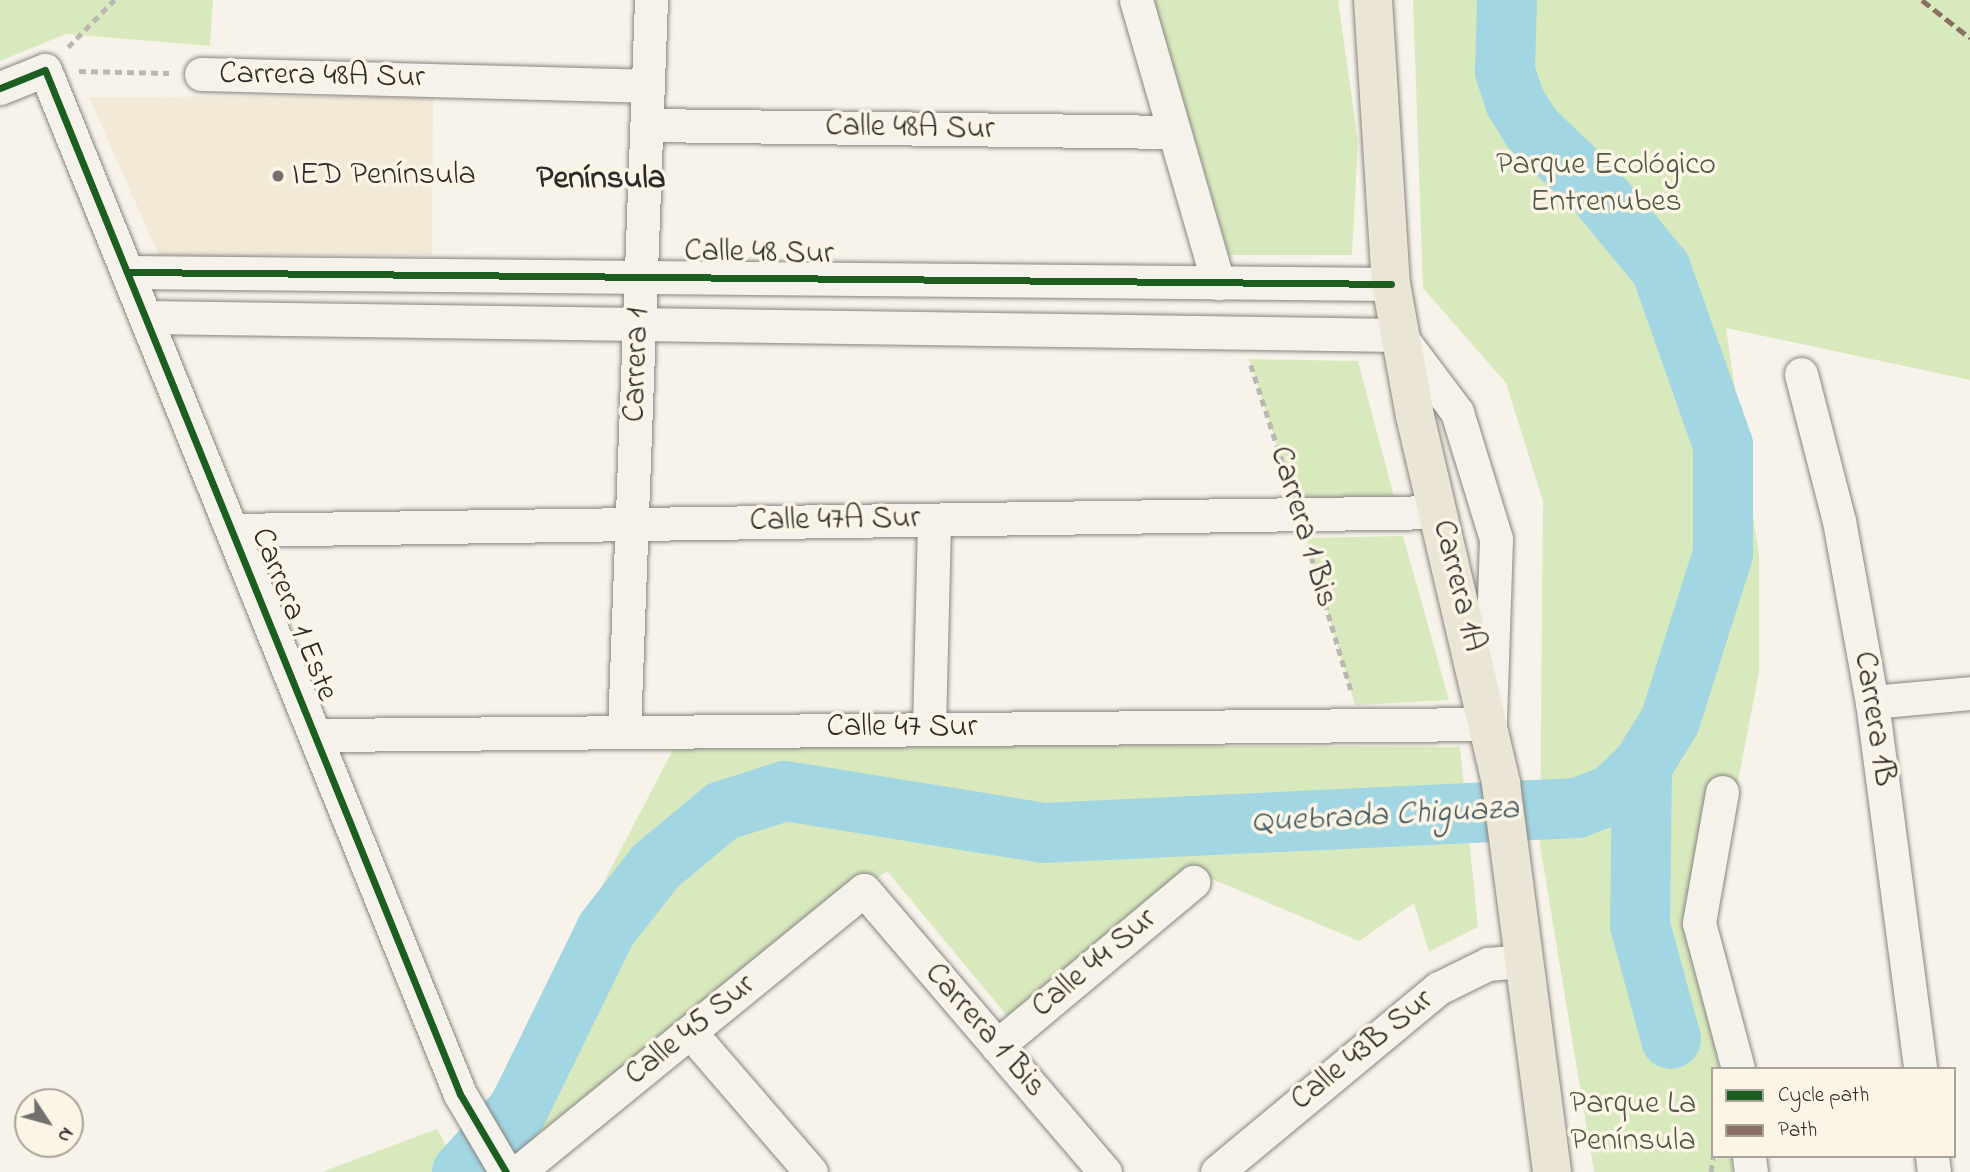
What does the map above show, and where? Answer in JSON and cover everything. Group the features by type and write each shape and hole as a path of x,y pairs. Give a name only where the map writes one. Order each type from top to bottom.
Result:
{"main road":[{"name":"Carrera 1A","path":"1373,0 1391,284 1399,334 1490,724 1501,784 1552,1172"}],"street":[{"name":"Carrera 1","path":"624,730 651,0"},
{"path":"1136,0 1218,283"},
{"path":"0,88 45,70"},
{"name":"Carrera 1 Este","path":"45,70 315,735 501,1161"},
{"name":"Carrera 48A Sur","path":"201,74 648,86"},
{"name":"Calle 48A Sur","path":"646,125 1174,132"},
{"name":"Calle 48 Sur","path":"127,272 1391,284"},
{"path":"145,317 1399,334 1457,412 1487,495 1499,586 1490,724"},
{"name":"Carrera 1B","path":"1801,374 1839,520 1872,702 1920,1067"},
{"name":"Calle 47A Sur","path":"232,530 1439,512"},
{"path":"929,728 934,520"},
{"path":"1872,702 1970,693"},
{"name":"Calle 47 Sur","path":"315,735 624,730 1490,724"},
{"path":"1722,792 1699,923 1737,1067"},
{"name":"Calle 44 Sur","path":"997,1046 1193,883"},
{"name":"Calle 45 Sur","path":"501,1161 690,1032 864,890"},
{"name":"Carrera 1 Bis","path":"864,890 1105,1172"},
{"name":"Calle 43B Sur","path":"1217,1172 1439,988 1488,964 1524,961"},
{"path":"690,1032 811,1172"}],"path":[{"path":"45,70 114,0"}],"shaded area":[{"name":"IED Península","path":"433,96 432,255 159,256 89,97"}],"green space":[{"path":"0,0 213,0 210,46 66,34 0,61"},
{"path":"1154,0 1338,0 1358,142 1352,255 1229,255"},
{"name":"Parque Ecológico Entrenubes","path":"1413,0 1970,0 1970,380 1726,328 1759,556 1759,672 1734,802 1689,923 1719,1067 1711,1067 1711,1158 1732,1158 1732,1172 1594,1172 1540,845 1543,501 1506,383 1423,288"},
{"path":"1249,359 1358,361 1395,500 1295,502"},
{"path":"1403,536 1449,700 1355,705 1306,538"},
{"path":"676,744 1460,747 1478,927 1429,952 1414,903 1359,941 1188,869 1008,1017 887,871 556,1119 511,1162 488,1103"},
{"path":"437,1129 461,1172 322,1172"}],"waterway":[{"name":"Quebrada Chiguaza","path":"462,1172 518,1110 606,930 656,866 722,811 785,791 1044,833 1577,808 1613,794 1642,766 1670,721 1723,554 1723,445 1661,269 1595,189 1532,129 1515,102 1505,72 1507,0"},
{"path":"1642,766 1640,925 1671,1039"}],"marked path":[{"path":"1922,0 1970,38"}],"cycle path":[{"path":"0,88 45,70 460,1094 506,1172"},
{"path":"127,272 1391,284"}],"place":[{"name":"IED Península","path":"278,176"}],"district":[{"name":"Península","path":"601,180"}],"park label":[{"name":"Parque La Península","path":"1633,1124"}]}
